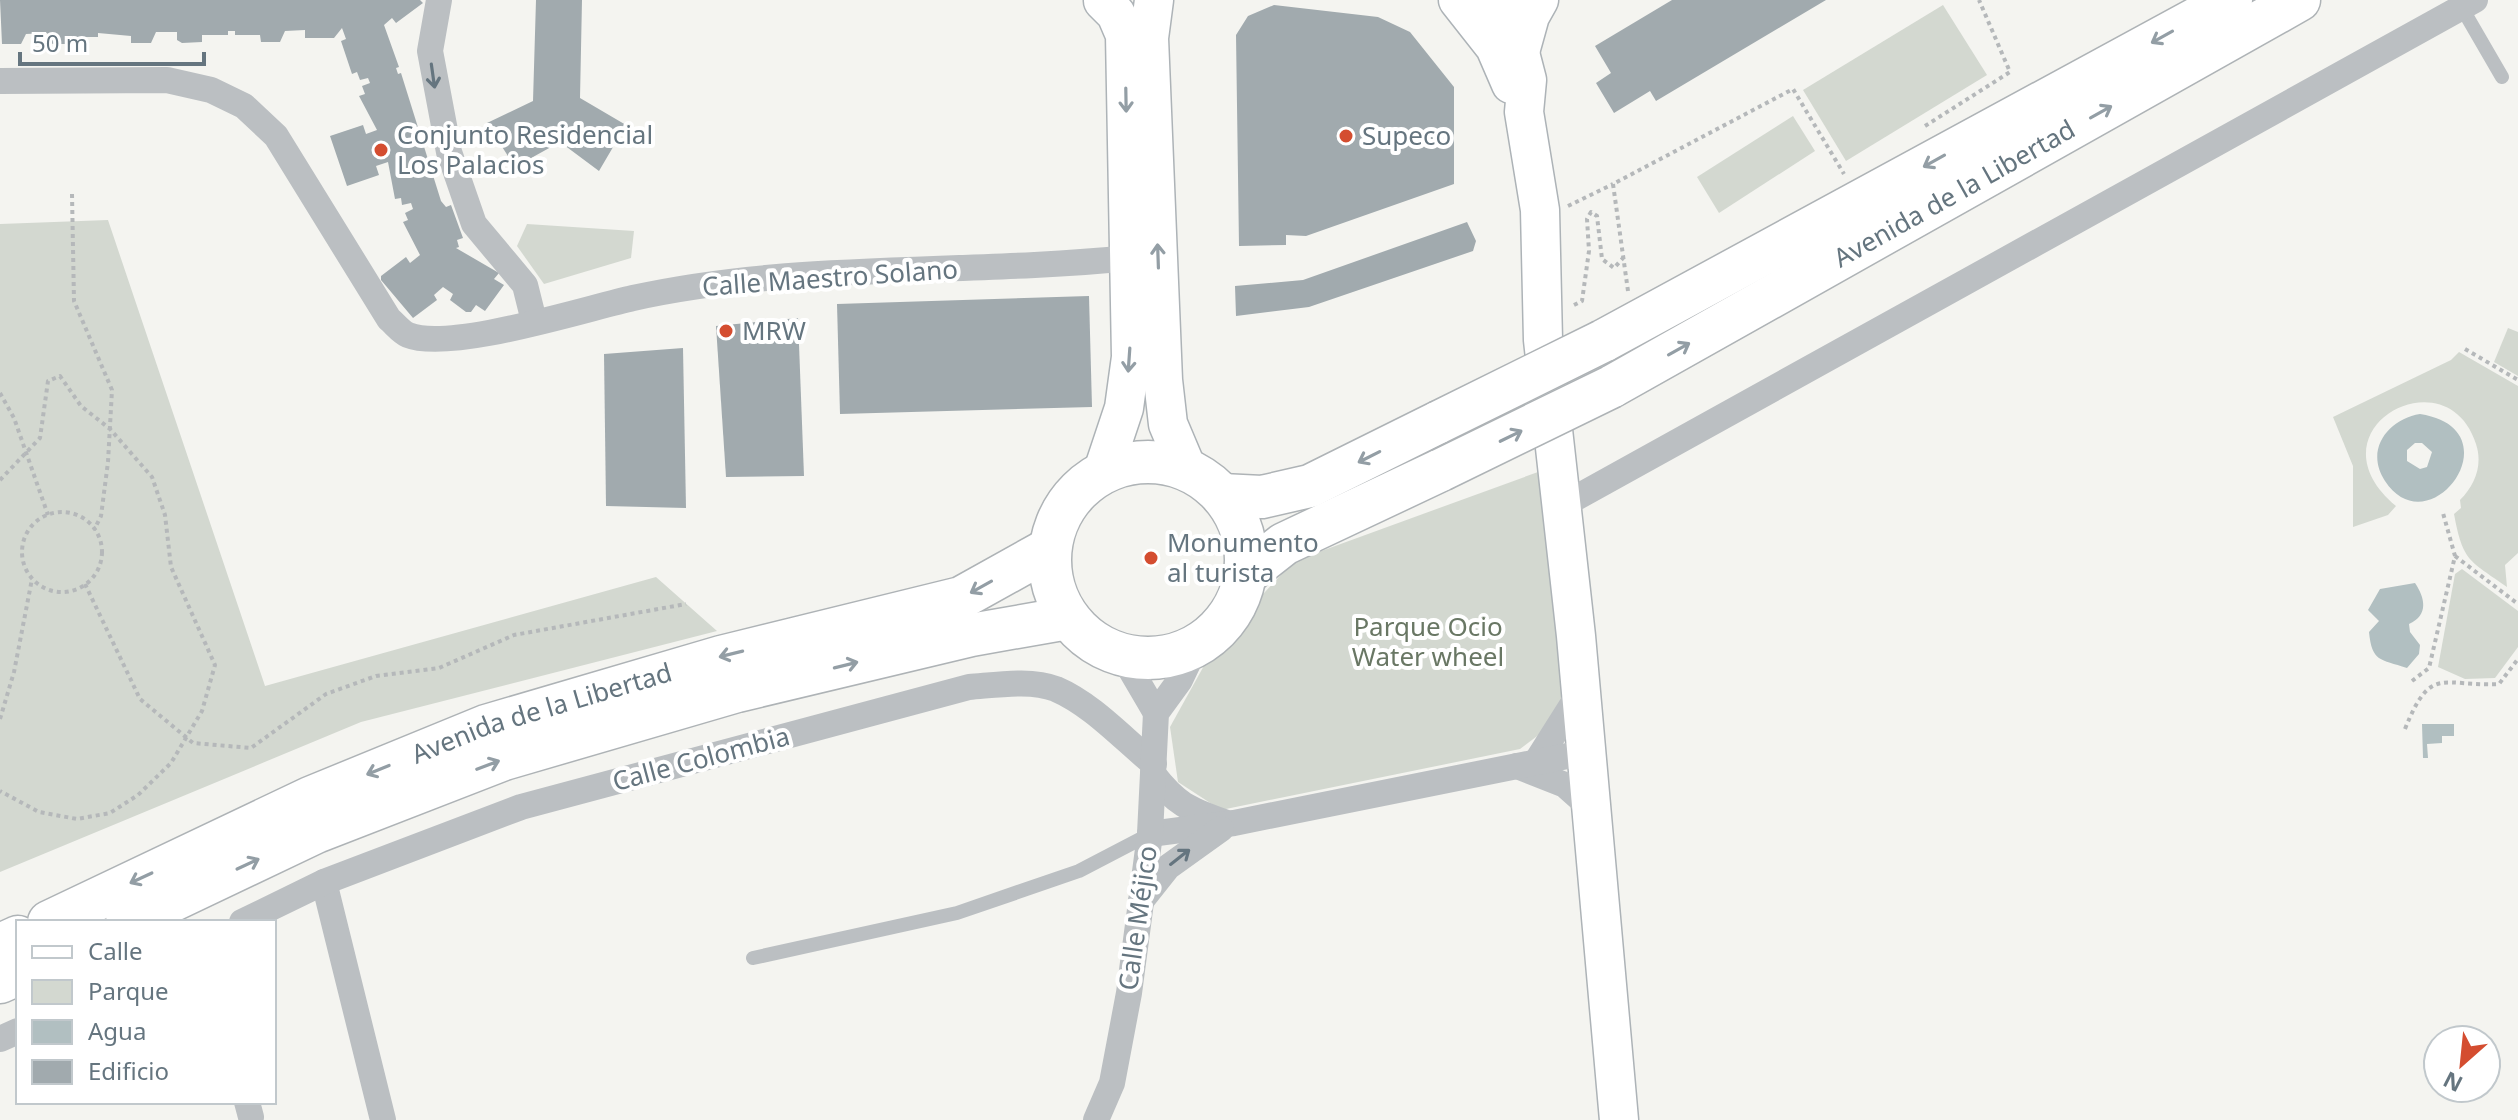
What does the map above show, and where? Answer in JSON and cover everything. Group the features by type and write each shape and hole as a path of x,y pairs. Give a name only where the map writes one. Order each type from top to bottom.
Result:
{"main road":[{"path":"1102,1 1139,6 1152,0 1149,38 1163,380 1168,424 1187,469"},
{"path":"1458,0 1510,55 1527,80 1524,112 1541,220 1542,330 1563,505 1619,1120"},
{"path":"1475,0 1485,0"},
{"path":"1493,0 1513,26 1510,55"},
{"path":"1510,55 1539,0"},
{"name":"Avenida de la Libertad","path":"1222,495 1262,497 1310,486 1618,333 2231,0"},
{"name":"Avenida de la Libertad","path":"1246,574 1296,537 1611,387 2299,0"},
{"path":"1102,1 1116,14 1125,35 1131,357 1124,408 1103,471"},
{"path":"1159,461 1187,469 1222,495 1237,519 1246,546 1246,574 1236,606 1215,632 1188,651 1155,658 1122,655 1092,641 1068,618 1056,597 1050,573 1049,549 1058,517 1076,491 1103,471 1130,462 1159,461"},
{"name":"Avenida de la Libertad","path":"53,920 310,798 486,726 721,657 961,598 1049,549"},
{"name":"Avenida de la Libertad","path":"131,920 316,832 504,759 737,691 971,635 1068,618"}],"street":[{"path":"439,0 430,51 449,152 474,224 525,285 534,321"},
{"path":"1563,505 2468,4"},
{"name":"Calle Maestro Solano","path":"0,81 167,80 211,90 244,106 276,136 306,180 363,282 389,319 406,334 429,339 456,338 647,295 731,281 1129,258"},
{"path":"1122,655 1156,713 1180,680 1197,644"},
{"name":"Calle Colombia","path":"246,920 324,882 521,807 969,687 1013,684 1054,688 1091,710 1153,769 1172,798 1187,809 1229,824"},
{"path":"1528,763 1581,691"},
{"name":"Calle Méjico","path":"1096,1120 1112,1083 1141,901 1150,834 1156,713"},
{"path":"1150,834 1229,824 1587,752"},
{"path":"1528,763 1565,785 1592,809"},
{"path":"1141,901 1168,867 1229,824"},
{"path":"324,882 383,1120"}],"lane":[{"path":"2468,4 2502,77"},
{"path":"753,958 957,913 1079,871 1150,834"}],"path":[{"path":"1921,128 2010,72 1979,0"},
{"path":"1541,220 1793,89 1845,177 1858,169"},
{"path":"1613,184 1623,258 1618,333"},
{"path":"72,194 74,301 112,390 101,516 94,530"},
{"path":"1542,330 1582,301 1589,251 1587,219 1591,212 1597,216 1602,259 1614,268 1623,258"},
{"path":"2465,349 2518,380"},
{"path":"0,480 40,438 48,381 60,376 81,406 110,429 152,477 165,515 171,567 215,665 202,711 171,763 138,795 110,813 77,819 51,815 0,791"},
{"path":"0,393 48,515"},
{"path":"74,513 94,530 101,543 101,557 97,571 85,584 61,592 43,587 32,579 23,559 24,536 40,517 74,513"},
{"path":"2412,681 2429,668 2455,556 2443,513"},
{"path":"2455,556 2518,604"},
{"path":"0,719 14,672 32,579"},
{"path":"85,584 140,699 193,743 251,748 326,694 376,676 439,668 514,635 686,604"},
{"path":"2405,729 2418,695 2433,685 2451,680 2499,684 2518,659"}],"green space":[{"path":"1943,5 1987,75 1846,161 1803,90"},
{"path":"1793,116 1815,151 1719,213 1697,177"},
{"path":"108,220 265,686 656,577 717,631 361,722 0,872 0,224"},
{"path":"527,224 634,231 631,258 544,284 517,246"},
{"path":"2508,328 2518,332 2518,376 2494,362"},
{"path":"2459,352 2518,386 2518,553 2505,565 2507,587 2476,565 2461,542 2454,514 2461,508 2460,500 2476,474 2478,452 2461,417 2438,404 2414,403 2391,412 2374,429 2366,451 2372,478 2396,506 2388,515 2353,527 2353,466 2333,417 2451,360"},
{"name":"Parque Ocio Water wheel","path":"1538,472 1566,686 1557,721 1520,749 1221,810 1178,782 1170,727 1216,644 1294,561"},
{"path":"2462,569 2518,611 2518,647 2495,678 2465,679 2438,667 2455,574"}],"water":[{"path":"2420,414 2448,424 2462,440 2463,460 2456,479 2441,494 2423,501 2403,498 2385,481 2377,458 2383,437 2398,422","holes":["2415,443 2422,443 2432,452 2427,467 2420,469 2407,461 2407,450"]},
{"path":"2415,583 2423,606 2420,616 2409,624 2410,632 2420,645 2419,654 2407,668 2384,661 2375,654 2369,632 2379,621 2368,610 2380,589"},
{"path":"2422,724 2454,724 2454,736 2442,736 2442,743 2427,744 2428,758 2423,758"}],"building":[{"name":"Conjunto Residencial Los Palacios","path":"0,0 420,0 423,3 396,23 392,18 384,25 399,67 396,68 398,74 401,73 441,201 446,207 451,205 463,238 457,240 459,247 456,248 499,273 494,279 504,285 485,311 476,305 471,312 466,312 450,300 453,294 443,287 434,295 437,300 413,318 381,280 381,276 406,257 410,263 420,255 403,222 408,220 405,213 413,209 411,203 402,205 401,198 395,199 388,162 376,166 379,175 347,186 330,136 363,125 366,134 377,130 359,96 365,94 362,86 370,83 368,78 360,80 357,72 352,74 341,41 346,39 342,28 334,38 305,38 305,30 285,31 280,42 261,42 260,35 235,35 235,31 228,31 228,35 202,35 202,42 182,43 177,40 177,32 156,32 151,43 131,43 131,36 98,33 98,37 72,37 73,44 53,44 48,41 47,33 26,34 21,44 2,44"},
{"path":"536,0 582,0 580,98 626,125 599,171 560,142 515,167 487,123 533,101"},
{"path":"1672,0 1826,0 1656,101 1650,91 1614,113 1596,83 1611,73 1595,46"},
{"name":"Supeco","path":"1274,5 1378,17 1410,32 1454,87 1454,184 1306,236 1286,235 1286,245 1239,246 1236,35 1248,16"},
{"path":"1467,222 1476,241 1473,251 1309,307 1236,316 1235,286 1303,280"},
{"path":"1089,296 1092,407 840,414 837,304"},
{"path":"798,318 804,476 726,477 716,326"},
{"path":"683,348 686,508 606,506 604,354"}],"place":[{"name":"Supeco","path":"1346,136"},
{"name":"Conjunto Residencial Los Palacios","path":"381,150"},
{"name":"MRW","path":"726,331"},
{"name":"Monumento al turista","path":"1151,558"}]}
